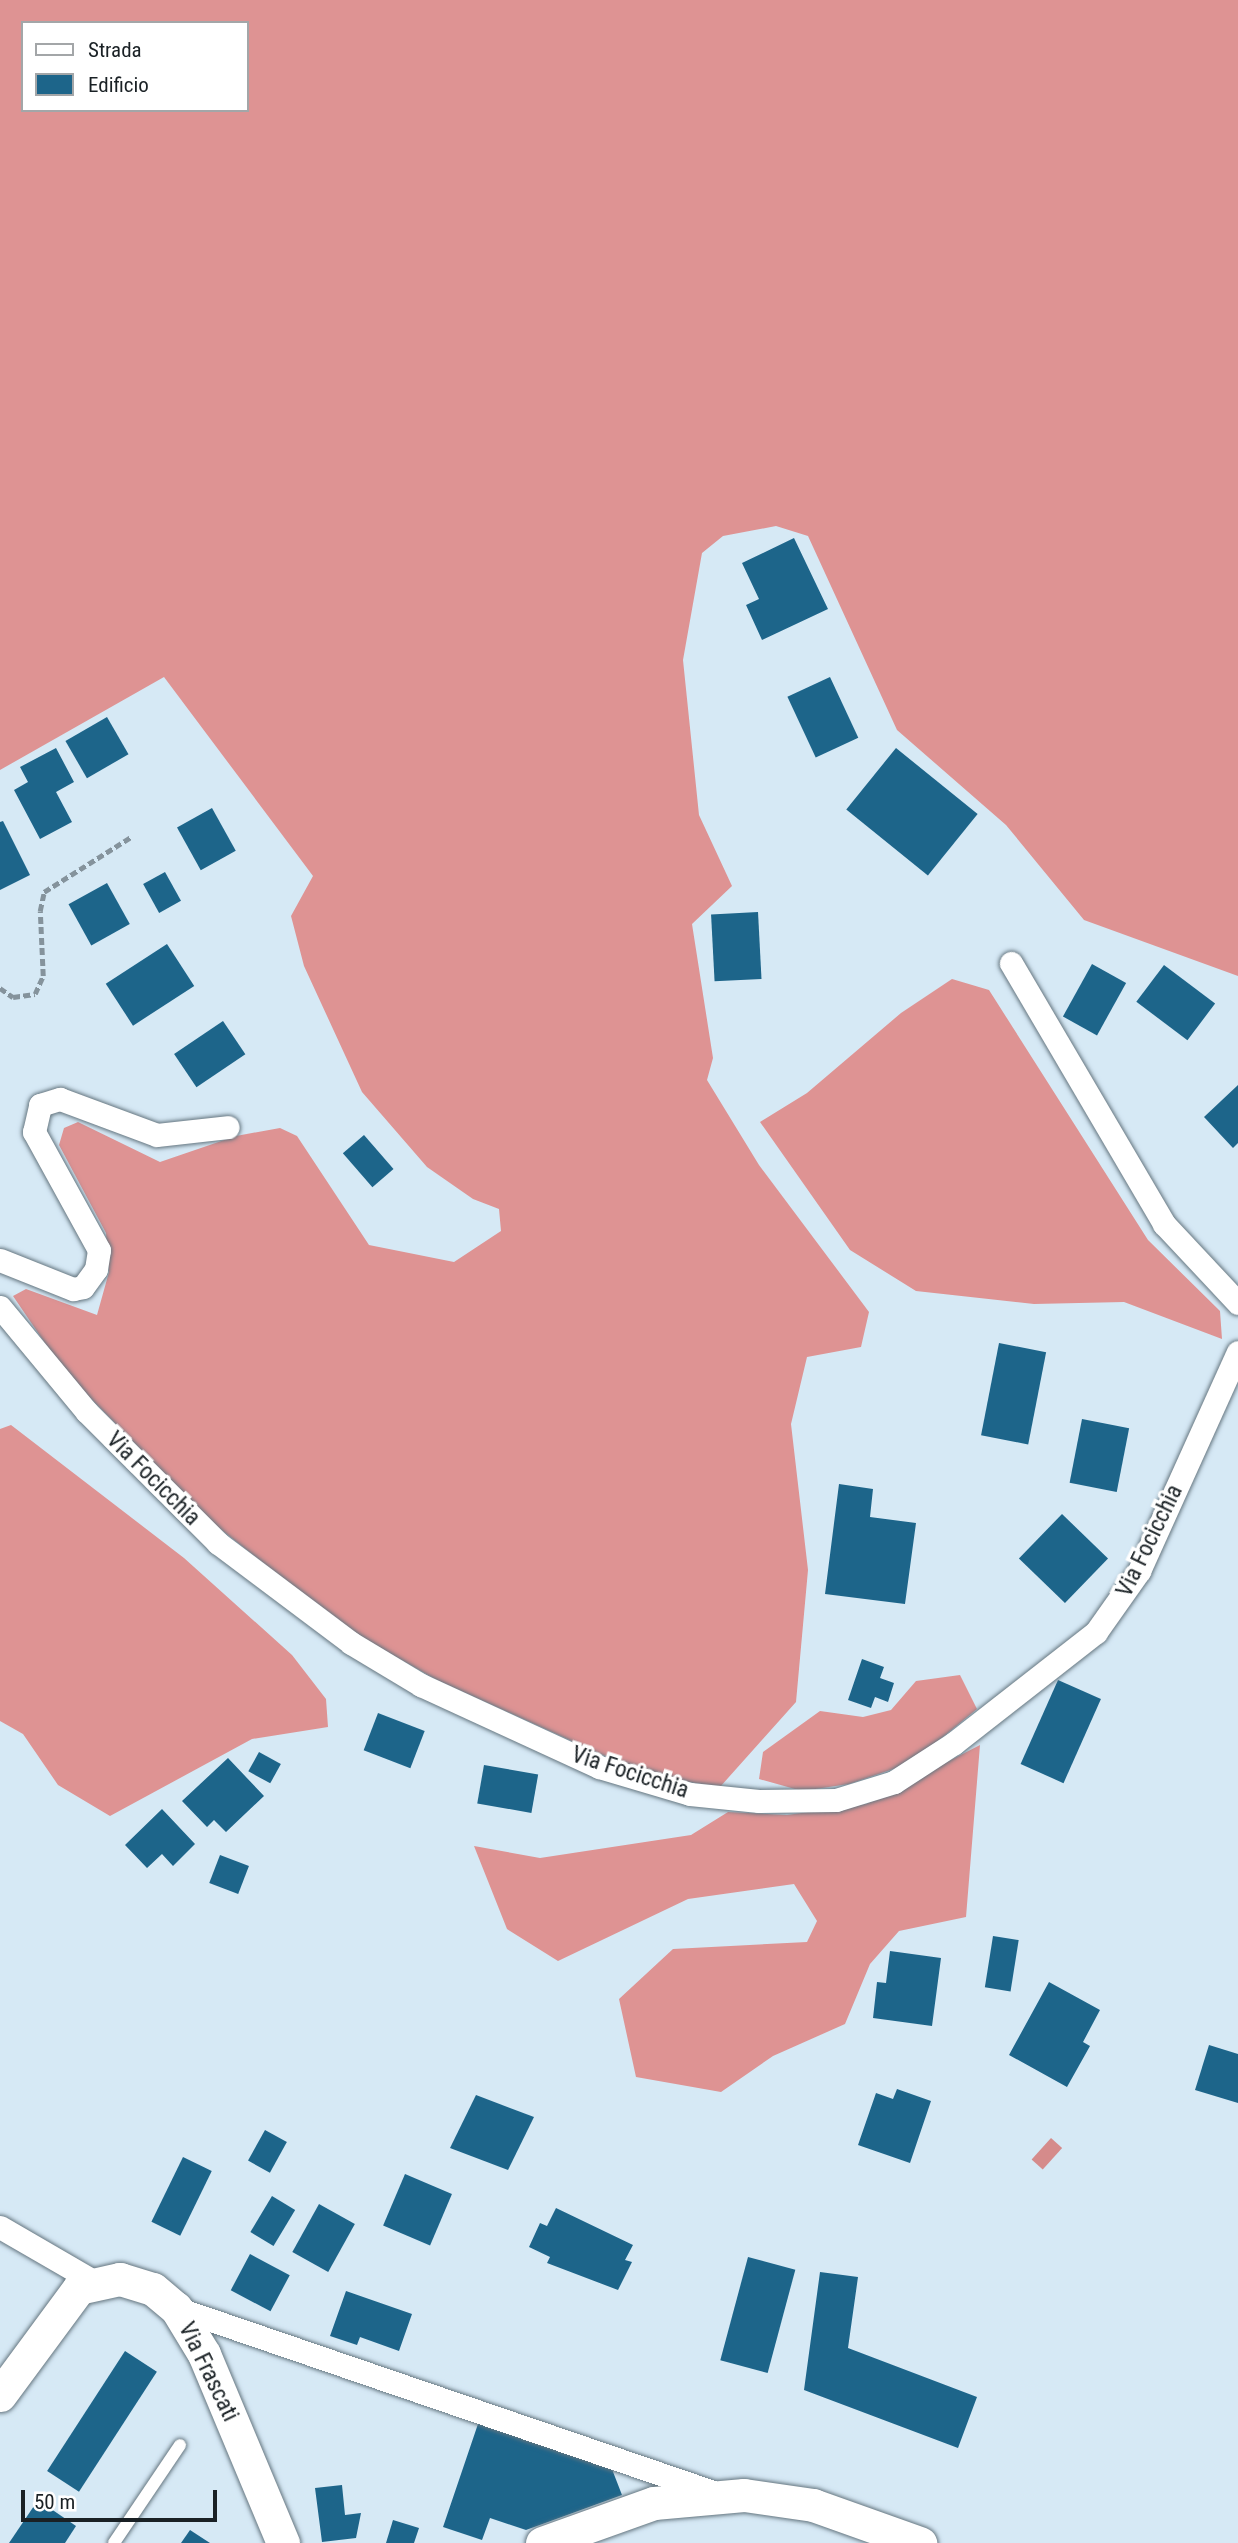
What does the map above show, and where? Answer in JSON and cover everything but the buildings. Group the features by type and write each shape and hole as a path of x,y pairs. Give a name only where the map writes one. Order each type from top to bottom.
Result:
{"main road":[{"name":"Via Frascati","path":"93,2281 137,2283 176,2308 204,2354 283,2543"},
{"path":"0,2395 58,2314 93,2281"},
{"path":"542,2543 611,2528 668,2500 724,2495 799,2501 920,2543"}],"street":[{"path":"1011,963 1164,1224 1238,1303"},
{"path":"0,1260 73,1289 83,1287 96,1269 99,1250 34,1132 40,1105 60,1099 157,1135 228,1127"},
{"name":"Via Focicchia","path":"0,1307 87,1412 218,1543 342,1638 421,1685 599,1767 690,1794 759,1801 836,1800 894,1782 954,1743 1096,1632 1139,1571 1238,1352"},
{"path":"0,2227 93,2281"},
{"path":"176,2308 724,2495"}],"lane":[{"path":"114,2543 180,2445"}],"path":[{"path":"0,988 13,997 35,994 43,976 40,911 44,892 131,837"}],"shaded area":[{"path":"0,0 1238,0 1238,976 1084,920 1006,825 897,730 808,536 776,526 723,536 702,553 683,660 699,815 732,886 692,924 713,1058 707,1080 759,1165 869,1312 861,1347 807,1357 791,1424 808,1570 796,1702 720,1787 647,1775 437,1680 345,1628 213,1523 64,1371 13,1296 26,1289 97,1315 109,1272 106,1233 59,1145 64,1128 78,1122 160,1162 236,1136 280,1128 297,1136 369,1245 454,1262 501,1231 499,1209 473,1199 427,1167 362,1092 304,966 291,916 313,876 164,677 0,770"},
{"path":"952,979 989,990 1148,1240 1220,1311 1222,1339 1124,1302 1034,1304 916,1291 850,1250 760,1122 807,1093 901,1013"},
{"path":"11,1425 184,1558 292,1655 326,1699 328,1727 252,1739 110,1816 58,1785 23,1734 0,1721 0,1429"},
{"path":"960,1675 977,1709 911,1763 849,1784 802,1791 759,1779 763,1752 820,1711 863,1717 891,1710 916,1681"},
{"path":"980,1745 966,1917 899,1931 870,1964 845,2024 773,2056 721,2092 636,2077 619,1999 673,1949 807,1942 817,1921 794,1884 688,1899 558,1961 507,1929 474,1846 540,1858 691,1835 728,1812 787,1815 866,1804"},
{"path":"1051,2138 1062,2148 1043,2170 1032,2160"}]}
